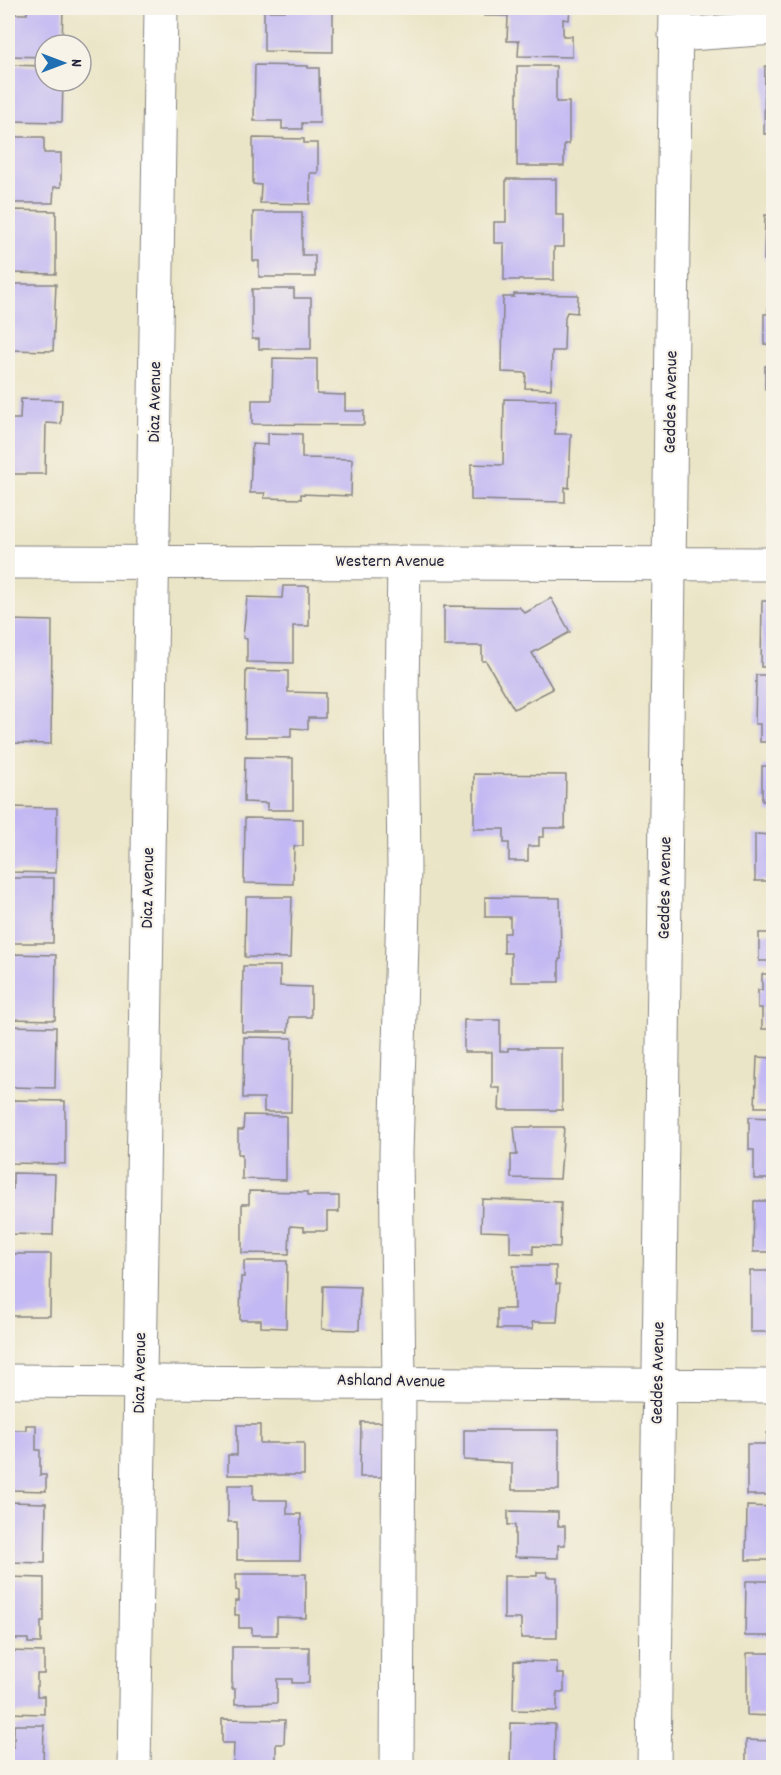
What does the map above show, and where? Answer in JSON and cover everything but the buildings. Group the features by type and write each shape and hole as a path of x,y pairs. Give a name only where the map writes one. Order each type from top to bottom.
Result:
{"street":[{"name":"Diaz Avenue","path":"134,1767 161,8"},
{"path":"676,21 774,28"},
{"name":"Geddes Avenue","path":"654,1767 676,21"},
{"name":"Western Avenue","path":"8,562 774,564"},
{"path":"397,1767 399,1382 396,1153 404,870 402,695 404,562"},
{"name":"Ashland Avenue","path":"8,1381 141,1380 774,1386"}]}
